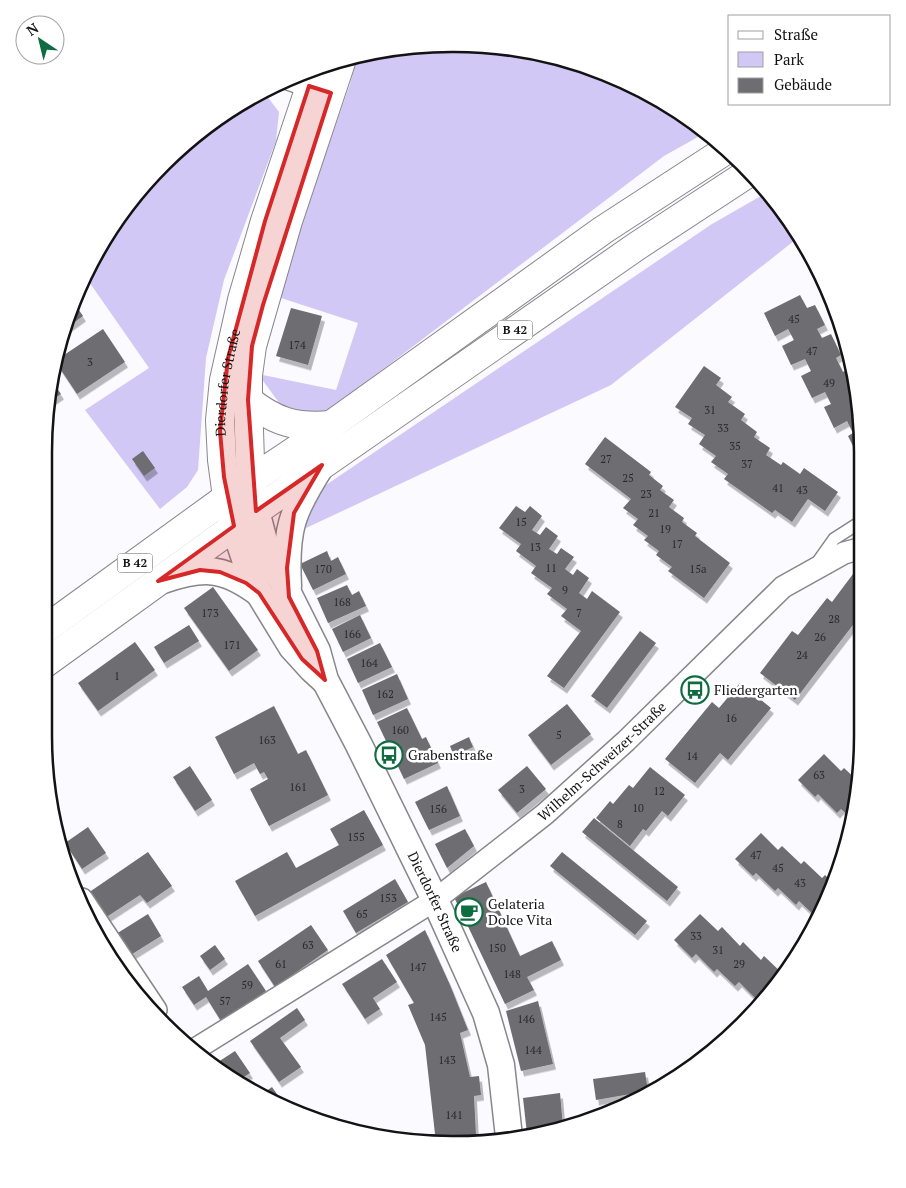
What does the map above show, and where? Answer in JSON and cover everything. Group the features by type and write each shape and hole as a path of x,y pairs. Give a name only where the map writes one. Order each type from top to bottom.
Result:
{"main road":[{"name":"Dierdorfer Straße","path":"245,518 251,480 248,375 252,346 288,221 311,82"},
{"name":"Dierdorfer Straße","path":"245,518 227,497 220,431 222,399 227,366 242,300 265,221 311,82"},
{"name":"B 42","path":"52,624 227,497 331,425 603,230 719,154"},
{"name":"B 42","path":"52,658 245,518 636,246 743,177"},
{"path":"248,400 278,420 307,426 331,425"}],"street":[{"path":"289,597 288,552 291,524 300,502 322,465"},
{"name":"Dierdorfer Straße","path":"245,518 249,571 259,593 292,647 325,680"},
{"name":"Dierdorfer Straße","path":"245,518 264,541 289,597 317,651 325,680 435,900 486,1013 501,1065 508,1131"},
{"name":"Wilhelm-Schweizer-Straße","path":"435,900 545,814 626,741 782,587 844,553 854,550"},
{"path":"158,581 185,572 200,570 220,572 246,583 259,593"},
{"path":"201,1046 435,900"},
{"path":"106,935 137,981"}],"lane":[{"path":"812,571 834,540 854,526"}],"highlighted area":[{"path":"309,86 331,93 263,305 252,346 248,400 256,511 322,465 294,513 287,568 289,597 317,651 325,680 302,659 259,593 246,583 220,572 200,570 158,581 234,526 224,477 220,431 228,358 265,221"}],"green space":[{"path":"453,52 505,56 557,66 606,83 653,106 699,136 664,156 320,417 280,404 258,374 336,390 358,323 278,297 355,65 375,60 427,53"},
{"path":"268,98 279,112 276,141 224,280 206,358 198,470 187,487 160,509 85,410 149,368 90,284 120,230 135,209 170,170 209,135 230,120"},
{"path":"760,196 793,242 611,385 304,529 323,487 712,224"}],"building":[{"path":"800,295 807,308 815,305 825,325 817,329 822,338 831,334 841,355 836,358 846,375 853,427 854,448 848,436 853,433 847,421 834,428 824,407 831,404 825,392 812,398 801,376 811,371 805,359 791,365 782,346 794,340 788,329 775,336 764,313"},
{"path":"291,308 322,316 308,365 276,356"},
{"path":"79,310 83,316 75,322"},
{"path":"103,329 125,362 77,394 61,370 65,355"},
{"path":"704,366 721,378 716,385 732,397 728,402 745,414 741,420 757,432 754,437 770,448 766,455 781,465 783,462 800,474 804,468 838,492 825,511 808,499 792,522 775,510 772,513 724,479 728,474 711,462 716,456 699,444 705,435 688,424 692,418 675,407"},
{"path":"605,437 651,472 649,475 663,486 660,490 674,500 669,507 684,518 682,522 697,533 695,536 730,563 704,598 668,571 672,567 656,555 659,551 644,540 648,536 633,525 638,519 623,508 631,499 585,464"},
{"path":"143,451 155,468 144,476 132,459"},
{"path":"516,506 525,512 530,506 542,516 532,530 540,535 546,527 558,536 549,549 557,554 561,548 574,557 565,569 573,575 577,569 589,578 579,593 587,599 592,591 620,612 564,688 547,676 581,631 561,616 567,609 547,594 552,588 531,573 536,566 516,551 521,544 499,528"},
{"path":"327,551 331,561 338,557 346,574 313,590 300,564"},
{"path":"853,574 854,624 795,700 760,673 792,631 798,635 827,598 832,602"},
{"path":"347,585 352,595 359,591 366,606 328,623 317,598"},
{"path":"213,587 258,650 229,671 184,608"},
{"path":"360,615 371,638 343,652 332,629"},
{"path":"189,625 199,641 164,663 154,647"},
{"path":"640,631 656,643 607,708 591,696"},
{"path":"135,642 155,670 98,711 78,683"},
{"path":"380,643 392,667 358,683 347,659"},
{"path":"397,674 408,699 373,715 362,690"},
{"path":"740,683 771,708 728,760 720,753 695,783 665,759 712,702 719,708"},
{"path":"567,704 591,734 551,765 528,735"},
{"path":"274,706 298,754 306,750 328,795 269,826 250,789 268,779 264,772 260,774 254,763 234,774 215,737"},
{"path":"407,708 422,739 426,737 438,763 404,779 377,722"},
{"path":"469,737 473,747 454,756 450,746"},
{"path":"824,754 841,771 844,768 851,775 846,813 841,809 837,813 818,794 815,797 798,780"},
{"path":"190,766 212,800 195,811 173,777"},
{"path":"527,766 546,789 517,813 498,790"},
{"path":"650,767 685,795 668,816 662,811 646,831 643,829 630,846 596,818 610,801 613,804 629,785 633,788"},
{"path":"447,786 460,816 429,830 415,802"},
{"path":"364,810 383,845 255,916 235,881 287,852 296,868 339,845 330,829"},
{"path":"594,818 678,887 667,901 582,832"},
{"path":"88,827 106,853 82,869 69,850 67,842"},
{"path":"465,829 474,846 447,868 435,844"},
{"path":"761,833 778,850 782,846 801,864 804,861 822,878 825,875 827,877 812,913 799,901 796,905 778,888 775,891 756,873 753,876 735,859"},
{"path":"148,852 172,886 147,903 140,895 105,918 88,893"},
{"path":"562,852 647,921 635,935 550,866"},
{"path":"395,879 408,902 356,933 343,911"},
{"path":"486,882 520,956 552,941 561,960 527,977 534,990 505,1004 454,897"},
{"path":"148,914 161,936 129,956 116,934"},
{"path":"700,914 718,931 722,927 740,946 743,942 761,960 764,956 778,969 755,998 739,982 735,986 717,969 714,972 696,954 692,958 674,940"},
{"path":"311,925 328,950 275,987 258,961"},
{"path":"425,930 468,1030 460,1033 470,1077 479,1076 481,1095 474,1096 476,1135 418,1134 435,1134 425,1045 408,1005 414,1003 386,955"},
{"path":"215,945 225,959 210,970 200,956"},
{"path":"382,959 397,982 373,998 380,1009 365,1019 342,984"},
{"path":"248,964 266,991 221,1021 206,997 194,1005 182,987 199,976 208,991"},
{"path":"538,1001 553,1064 521,1071 506,1011"},
{"path":"297,1008 305,1020 280,1038 301,1067 279,1082 250,1041"},
{"path":"235,1051 250,1073 244,1077 220,1061"},
{"path":"645,1072 647,1085 630,1094 596,1100 593,1079"},
{"path":"272,1087 277,1095 276,1094 268,1090"},
{"path":"560,1093 562,1120 526,1129 523,1098"}],"place":[{"name":"Fliedergarten","path":"695,690"},
{"name":"Grabenstraße","path":"389,755"},
{"name":"Gelateria Dolce Vita","path":"469,912"}]}
